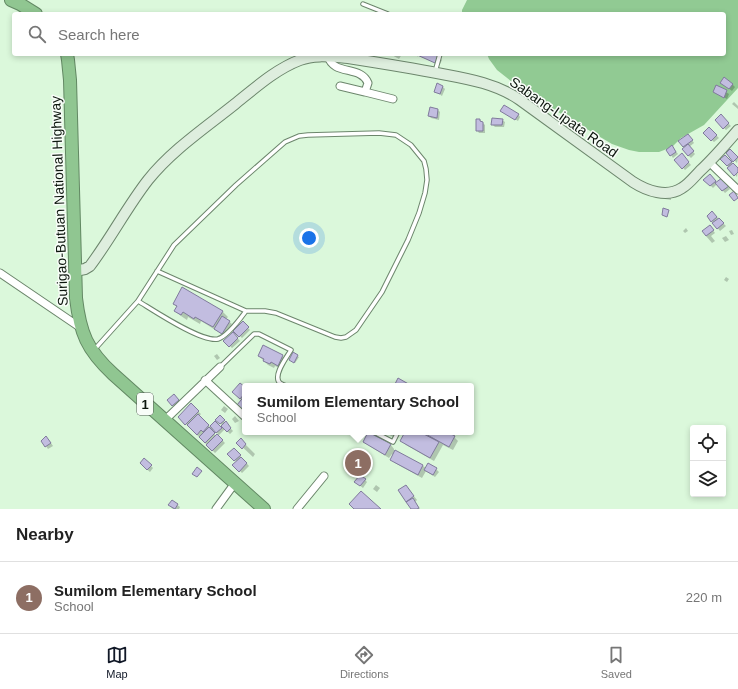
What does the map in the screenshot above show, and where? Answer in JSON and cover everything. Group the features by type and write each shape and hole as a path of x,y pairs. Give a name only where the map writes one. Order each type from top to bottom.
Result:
{"highway":[{"path":"11,0 33,12"},
{"name":"Surigao-Butuan National Highway","path":"67,56 70,80 76,298 81,328 92,352 103,365 264,509"}],"main road":[{"name":"Sabang-Lipata Road","path":"75,271 85,269 90,266 148,181 182,146 267,79 284,67 302,59 328,56 348,58 472,80 494,86 512,94 633,182 648,190 663,193 683,188 738,130"}],"street":[{"path":"328,56 330,62 337,68 364,76 368,82 365,92"},
{"path":"340,86 394,99"},
{"path":"709,162 737,186"},
{"path":"0,273 81,328"},
{"path":"164,421 220,367"},
{"path":"205,380 242,414"},
{"path":"297,509 324,476"},
{"path":"216,509 235,483"}],"lane":[{"path":"363,4 383,12"},
{"path":"434,73 439,56"},
{"path":"92,352 138,301 157,271 174,245 242,180 285,142 292,138 308,135 379,133 396,135 411,145 424,161 427,180 425,193 408,240 382,292 356,330 346,337 335,337 276,313 265,311 246,311 157,271"},
{"path":"138,301 184,328 213,340 223,337 240,320 246,311"},
{"path":"220,367 254,334 260,334 291,350 278,374 277,379 280,383"},
{"path":"380,435 393,442 396,435"}],"shaded area":[{"path":"467,0 738,0 738,88 704,125 681,138 672,147 659,152 639,152 629,150 612,144 526,93 497,70 488,56 726,56 726,12 462,12"}],"building":[{"path":"419,56 438,56 435,63"},
{"path":"724,77 733,84 729,89 720,83"},
{"path":"437,83 443,86 440,94 434,92"},
{"path":"716,85 727,90 724,98 713,92"},
{"path":"504,105 519,114 515,120 500,111"},
{"path":"430,107 438,109 437,118 428,116"},
{"path":"721,114 729,123 723,129 715,120"},
{"path":"492,118 503,119 502,125 491,125"},
{"path":"476,119 480,119 480,121 483,122 483,131 476,131"},
{"path":"709,127 717,135 711,141 703,133"},
{"path":"688,134 693,140 683,147 678,141"},
{"path":"688,144 694,151 688,156 682,149"},
{"path":"672,145 676,152 670,156 666,150"},
{"path":"730,149 738,157 733,162 726,153"},
{"path":"682,153 689,162 682,169 674,160"},
{"path":"725,155 732,162 727,166 720,159"},
{"path":"733,163 738,168 738,172 734,176 727,168"},
{"path":"710,174 716,181 710,186 703,180"},
{"path":"722,178 729,186 722,191 715,183"},
{"path":"734,191 738,198 734,201 729,195"},
{"path":"663,208 669,210 667,217 662,215"},
{"path":"712,211 717,217 711,222 707,216"},
{"path":"719,218 724,223 717,229 712,223"},
{"path":"710,225 714,230 706,236 702,231"},
{"path":"182,287 223,311 213,327 195,317 194,319 183,312 181,315 174,311 177,306 173,304"},
{"path":"222,316 230,321 222,334 214,329"},
{"path":"243,321 249,327 239,337 233,331"},
{"path":"233,332 238,338 229,347 223,341"},
{"path":"263,345 283,355 278,366 271,362 270,364 263,361 264,359 258,356"},
{"path":"293,352 298,355 294,363 289,360"},
{"path":"398,378 407,383 396,383"},
{"path":"240,383 242,385 242,397 240,399 232,392"},
{"path":"174,394 179,400 172,406 167,400"},
{"path":"242,399 242,409 237,405"},
{"path":"191,403 199,411 185,425 178,417"},
{"path":"198,414 209,425 203,432 201,430 197,435 187,425"},
{"path":"220,415 225,420 220,424 215,420"},
{"path":"215,421 222,428 216,433 210,426"},
{"path":"226,421 231,428 227,432 221,426"},
{"path":"209,427 215,433 205,443 199,437"},
{"path":"217,434 223,440 212,451 206,445"},
{"path":"352,435 360,435 358,438"},
{"path":"366,435 374,435 391,444 385,455 363,442"},
{"path":"403,435 426,435 439,442 430,458 400,441"},
{"path":"427,435 455,436 449,447"},
{"path":"46,436 51,443 45,447 41,441"},
{"path":"241,438 246,444 242,449 236,443"},
{"path":"234,448 241,455 234,461 227,454"},
{"path":"395,450 423,465 418,475 390,460"},
{"path":"241,457 247,463 239,472 232,465"},
{"path":"144,458 152,465 147,470 140,463"},
{"path":"428,463 437,468 433,475 424,470"},
{"path":"197,467 202,471 197,477 192,474"},
{"path":"360,475 366,479 360,486 354,482"},
{"path":"406,485 414,496 406,502 398,490"},
{"path":"361,491 381,509 354,509 349,504"},
{"path":"413,498 419,508 417,509 411,509 406,502"},
{"path":"172,500 178,504 175,509 168,505"}],"place":[{"name":"Sumilom Elementary School","path":"358,463"}]}
